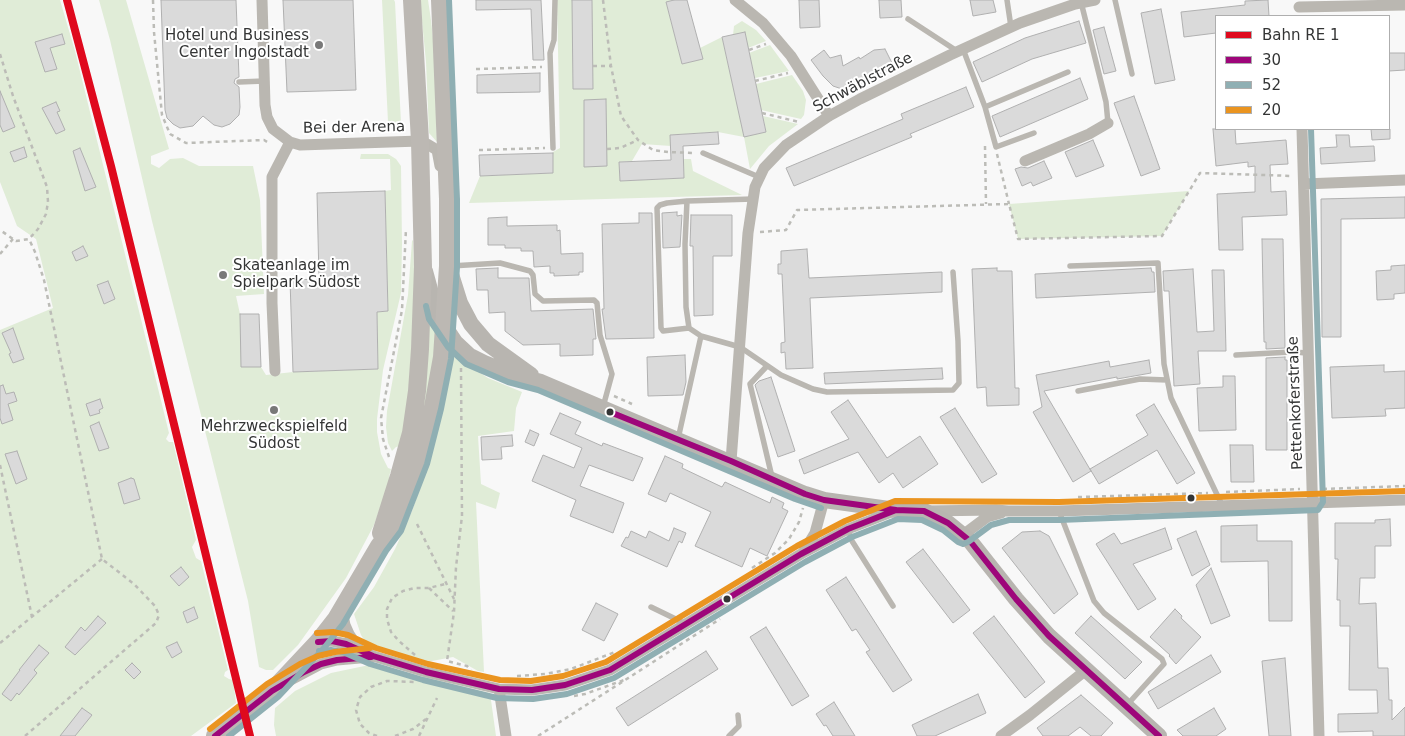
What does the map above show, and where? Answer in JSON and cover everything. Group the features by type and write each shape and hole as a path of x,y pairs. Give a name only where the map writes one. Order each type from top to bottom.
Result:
{"main road":[{"path":"379,546 384,520 399,476 410,433 417,391 423,267 420,141 412,0"},
{"path":"215,736 272,691 318,642 345,604 379,546 393,527 410,488 438,382 445,327 448,266 448,199 440,0"}],"street":[{"name":"Bei der Arena","path":"262,0 265,105 273,129 288,146"},
{"path":"735,0 763,23 778,40 800,69 829,116"},
{"name":"Schwäblstraße","path":"731,461 748,233 755,186 764,168 786,145 829,116 960,50 1012,27 1081,1 1095,0"},
{"path":"1298,8 1405,5"},
{"path":"1025,161 1089,134 1108,123"},
{"name":"Pettenkoferstraße","path":"1302,130 1314,502 1319,736"},
{"name":"Bei der Arena","path":"288,146 420,141"},
{"path":"420,141 437,150 440,160 441,182 448,199"},
{"name":"Bei der Arena","path":"275,371 272,303 272,177 288,146"},
{"path":"1304,180 1405,180"},
{"path":"448,266 460,303 471,324 482,339 541,382"},
{"path":"423,267 438,315 455,342 470,356 496,368 605,401 678,440 824,500 924,512 938,510 1059,512 1405,500"},
{"path":"801,554 815,533 824,500"},
{"path":"318,642 332,641 346,644 373,656 426,672 499,689 532,690 566,685 610,670 801,554 848,529 896,510"},
{"path":"924,512 948,523 963,535 1036,621 1086,670 1159,736"},
{"path":"963,535 987,517 1008,512"},
{"path":"345,604 343,615 345,625 354,643 360,650"},
{"path":"272,691 321,664 336,660 373,656"},
{"path":"1001,736 1086,670"},
{"path":"499,689 506,736"}],"lane":[{"path":"554,148 550,53 554,40 555,0"},
{"path":"1007,0 1012,27"},
{"path":"1115,0 1132,74"},
{"path":"1081,1 1106,102 1108,123"},
{"path":"908,19 960,50 985,107 996,148 1034,134"},
{"path":"985,107 1068,72"},
{"path":"239,82 264,81"},
{"path":"703,153 759,177"},
{"path":"753,199 686,201 660,205 657,208 660,328 663,331 688,328 701,336 740,347 767,366 797,382 827,392 953,390 959,383 953,272"},
{"path":"686,201 685,244 688,328"},
{"path":"1070,266 1158,263 1164,364 1171,398 1222,505"},
{"path":"448,266 500,264 530,271 533,275 535,294 542,301 594,300 597,303 600,335 612,374 605,401"},
{"path":"678,440 701,336"},
{"path":"1236,354 1309,353"},
{"path":"767,366 750,384 772,479"},
{"path":"1078,391 1140,379 1168,380"},
{"path":"1059,512 1094,601 1111,619 1162,658 1164,664 1126,706"},
{"path":"848,529 852,541 893,606"},
{"path":"651,607 686,624"},
{"path":"729,736 739,726 738,715"}],"path":[{"path":"153,0 162,115 170,134 186,143 264,140 288,146"},
{"path":"603,0 611,66 622,116 638,140 653,150 703,153"},
{"path":"748,50 778,40"},
{"path":"0,54 46,187 48,202 46,214 38,229 29,239 16,241 0,230"},
{"path":"593,66 611,66"},
{"path":"476,69 550,67"},
{"path":"755,81 800,69"},
{"path":"762,113 802,123 807,131"},
{"path":"607,149 620,148 638,140"},
{"path":"986,146 986,204"},
{"path":"479,150 554,148"},
{"path":"996,148 1018,239 1162,236 1200,173 1304,180"},
{"path":"748,233 786,230 798,210 1009,204"},
{"path":"389,457 382,439 381,418 402,310 406,221"},
{"path":"0,254 13,239"},
{"path":"25,736 156,623 159,615 155,606 134,584 102,559 44,280 29,239"},
{"path":"461,368 462,516 448,661 467,666"},
{"path":"605,401 626,400 637,408"},
{"path":"0,465 32,616"},
{"path":"1077,497 1405,486"},
{"path":"744,573 775,553 789,540 802,514 803,507 800,504"},
{"path":"416,524 454,599"},
{"path":"0,643 102,559"},
{"path":"377,736 369,733 360,724 356,710 360,697 371,687 387,681 416,682 426,672 425,659 413,654 391,632 387,619 387,609 392,598 403,591 446,584"},
{"path":"428,588 454,612"},
{"path":"538,736 720,618"},
{"path":"508,676 545,674 570,669 616,651"},
{"path":"464,670 474,672"},
{"path":"419,736 437,698"},
{"path":"395,736 412,729 427,718"}],"green space":[{"path":"0,0 60,0 75,51 169,433 166,439 169,442 173,442 196,540 192,547 196,558 201,561 228,670 224,676 233,680 236,703 191,736 0,736 0,330 53,308 36,239 17,226 0,182"},
{"path":"99,0 126,0 169,149 151,156 151,164 159,168 170,159 183,158 199,166 253,166 260,200 264,294 236,296 240,314 242,367 261,367 266,375 293,372 378,369 377,312 388,311 385,191 391,190 390,159 360,159 361,154 388,154 396,159 401,166 401,293 383,370 377,419 381,454 388,468 391,469 390,480 374,525 346,578 298,645 273,670 259,667 248,601 152,221"},
{"path":"382,0 394,0 395,2 401,123 388,128 379,128 379,123 388,122"},
{"path":"420,0 428,0 431,20 434,47 437,142 429,133 426,62"},
{"path":"557,0 674,0 666,2 682,64 702,59 700,48 722,37 744,136 766,132 763,116 798,124 769,146 750,169 744,137 718,132 670,135 671,146 642,144 632,161 619,162 620,181 684,178 683,159 691,159 693,171 742,195 469,203 480,176 553,173 553,152 560,148"},
{"path":"742,21 756,30 766,41 748,48 733,35 734,26"},
{"path":"770,45 789,71 755,78 749,53"},
{"path":"792,75 803,91 806,100 804,115 801,119 761,110 756,84"},
{"path":"1189,191 1162,236 1018,239 1009,204"},
{"path":"413,240 415,297 408,399 401,446 396,447 392,451 388,443 386,427 387,411 408,295"},
{"path":"428,306 437,327 430,387 414,444"},
{"path":"450,347 461,355 460,360 488,378 522,392 516,408 514,431 478,436 481,484 500,493 496,509 476,502 484,672 478,671 453,657 416,664 392,653 368,646 361,635 354,614 374,587 395,549 412,511 433,442"},
{"path":"374,664 490,693 496,736 276,736 274,725 275,708 295,691 331,673"}],"building":[{"path":"161,0 236,0 239,77 235,79 234,83 239,87 240,107 239,115 230,124 222,127 214,125 203,116 193,126 180,128 167,118 165,110"},
{"name":"Hotel und Business Center Ingolstadt","path":"283,0 353,0 356,90 287,92"},
{"path":"476,0 541,0 544,60 533,60 531,9 476,10"},
{"path":"572,0 592,0 593,89 573,89"},
{"path":"687,0 703,59 682,64 666,2"},
{"path":"799,0 819,0 820,27 800,28"},
{"path":"879,0 901,0 902,17 880,18"},
{"path":"970,0 993,0 996,12 973,16"},
{"path":"1268,0 1269,15 1215,15 1215,33 1184,37 1181,12 1245,5 1245,1"},
{"path":"1161,9 1175,80 1155,84 1141,13"},
{"path":"1079,21 1086,43 1032,59 982,82 973,62 1025,38"},
{"path":"1104,27 1116,71 1104,74 1093,30"},
{"path":"745,32 766,132 744,137 722,37"},
{"path":"62,34 65,44 50,48 57,69 45,72 35,42"},
{"path":"885,49 894,67 853,89 845,90 833,86 811,60 824,50 830,58 841,55 843,66 859,57 860,59 874,50"},
{"path":"1390,53 1405,53 1405,70 1390,71"},
{"path":"540,73 540,92 477,93 477,75"},
{"path":"1080,78 1088,99 1000,137 992,116"},
{"path":"966,87 974,107 910,134 912,137 794,186 786,168 903,119 901,114"},
{"path":"0,91 15,127 3,132 0,125"},
{"path":"1134,96 1160,169 1141,176 1114,103"},
{"path":"606,99 607,166 584,167 584,100"},
{"path":"56,102 60,111 57,112 65,130 56,134 42,108"},
{"path":"1213,129 1235,130 1236,144 1286,140 1288,164 1270,165 1271,192 1286,191 1287,215 1242,217 1243,250 1219,250 1217,194 1255,192 1255,166 1248,167 1248,162 1216,166"},
{"path":"1371,130 1390,130 1390,139 1372,140"},
{"path":"718,132 719,144 683,146 684,178 620,181 619,162 671,160 670,135"},
{"path":"1336,135 1349,135 1350,147 1374,146 1375,161 1321,164 1320,148 1337,147"},
{"path":"1093,140 1104,166 1076,177 1065,152"},
{"path":"24,147 27,157 14,162 10,152"},
{"path":"80,148 96,187 85,191 73,151"},
{"path":"553,153 553,173 480,176 479,155"},
{"path":"1044,161 1052,178 1033,186 1031,182 1022,186 1015,169 1021,167 1028,168"},
{"path":"385,191 388,311 377,312 378,369 293,372 290,280 319,279 317,193"},
{"path":"1405,197 1405,218 1341,219 1341,337 1322,337 1321,199"},
{"path":"677,212 677,216 682,215 680,247 663,248 662,213"},
{"path":"639,213 652,213 654,338 606,339 602,309 604,309 602,224 639,223"},
{"path":"691,215 732,215 732,256 713,256 713,315 694,316 693,246 690,246"},
{"path":"507,217 507,226 557,225 557,231 560,230 561,254 583,253 583,272 579,272 579,275 554,276 554,273 550,273 550,266 534,267 533,251 521,251 521,248 505,248 505,245 488,245 488,218"},
{"path":"1262,239 1283,239 1285,348 1266,349 1266,342 1264,342"},
{"path":"83,246 88,256 76,261 72,252"},
{"path":"807,249 809,278 942,272 942,292 810,298 813,368 786,369 785,352 781,353 781,343 785,342 782,274 778,274 778,264 781,264 781,251"},
{"path":"1405,265 1405,293 1394,294 1394,299 1377,300 1376,271 1391,270 1391,266"},
{"path":"498,268 498,278 529,278 531,311 593,309 596,339 593,339 593,355 560,356 560,344 523,345 505,331 505,312 489,313 488,290 477,290 476,269"},
{"path":"997,268 997,271 1012,271 1015,388 1019,388 1019,405 987,406 986,387 977,388 972,269"},
{"path":"1151,268 1152,272 1154,272 1155,292 1036,298 1035,274"},
{"path":"1193,269 1197,332 1214,331 1212,270 1224,270 1226,351 1198,351 1200,384 1174,386 1169,291 1164,291 1163,271"},
{"path":"108,281 115,299 104,304 97,285"},
{"path":"240,314 259,314 261,367 241,367"},
{"path":"13,328 24,359 13,363 9,354 11,353 2,333"},
{"path":"685,355 686,382 683,395 648,396 647,357"},
{"path":"1285,357 1285,360 1287,360 1287,450 1266,450 1266,358"},
{"path":"1149,360 1151,373 1117,379 1117,377 1044,391 1091,471 1073,482 1033,412 1042,407 1036,375 1109,361 1110,367"},
{"path":"1384,365 1384,372 1405,371 1405,408 1385,409 1386,416 1332,418 1330,367"},
{"path":"942,368 943,379 825,384 824,373"},
{"path":"1223,376 1235,376 1236,430 1199,431 1197,388 1223,387"},
{"path":"771,377 795,451 778,457 755,385 759,381"},
{"path":"3,385 6,394 14,392 17,401 8,404 13,420 2,424 0,418 0,386"},
{"path":"100,399 103,408 99,410 100,413 90,416 86,404"},
{"path":"848,400 887,458 920,436 938,464 903,488 893,473 879,483 858,452 804,474 799,460 849,439 831,412"},
{"path":"1154,404 1195,473 1177,484 1157,450 1099,484 1090,469 1148,435 1136,415"},
{"path":"955,408 997,474 982,483 940,417"},
{"path":"560,413 581,422 575,434 602,446 603,443 643,458 633,481 589,465 580,486 624,503 613,533 570,516 576,500 532,481 543,455 574,468 582,448 550,434"},
{"path":"99,422 109,448 99,451 90,426"},
{"path":"530,430 539,434 534,446 525,442"},
{"path":"512,435 513,446 501,447 502,459 482,460 481,437"},
{"path":"1230,445 1253,445 1254,482 1231,482"},
{"path":"17,451 27,479 16,484 5,454"},
{"path":"665,456 683,464 682,468 722,487 725,482 770,503 772,497 784,503 782,508 788,511 767,556 750,548 742,567 695,546 711,512 670,493 666,502 648,494"},
{"path":"131,478 134,479 140,499 124,504 118,483"},
{"path":"1390,519 1391,546 1375,546 1375,578 1360,578 1359,604 1376,603 1378,668 1388,668 1389,700 1392,700 1392,720 1405,707 1405,736 1373,736 1373,731 1338,732 1338,714 1378,713 1377,690 1349,690 1350,626 1340,626 1340,600 1337,600 1338,559 1335,559 1335,523 1375,523 1375,520"},
{"path":"1257,525 1257,541 1292,541 1292,621 1269,621 1268,561 1221,562 1221,526"},
{"path":"674,528 686,533 682,543 679,541 667,567 621,546 631,531 646,538 649,531 669,541"},
{"path":"1165,528 1172,549 1133,564 1156,599 1138,610 1096,544 1114,533 1121,544"},
{"path":"1040,531 1049,536 1078,594 1054,614 1002,548 1022,532"},
{"path":"1196,531 1210,565 1192,576 1177,539"},
{"path":"923,549 970,610 953,623 906,562"},
{"path":"181,567 189,577 179,586 170,576"},
{"path":"1211,568 1230,616 1211,624 1196,585"},
{"path":"846,577 912,680 893,692 866,652 870,650 856,629 852,631 826,590"},
{"path":"596,603 618,614 604,641 582,630"},
{"path":"194,607 198,618 187,623 183,612"},
{"path":"1175,609 1182,616 1181,618 1201,637 1176,664 1170,655 1150,637"},
{"path":"98,616 106,623 75,655 65,647 81,627 85,631"},
{"path":"994,616 1045,682 1025,698 973,633"},
{"path":"1091,616 1142,662 1125,679 1075,633"},
{"path":"766,627 809,696 792,706 750,637"},
{"path":"177,642 182,652 172,658 166,647"},
{"path":"39,645 49,653 34,670 37,673 19,695 17,693 11,701 2,694"},
{"path":"706,651 718,669 628,726 616,708"},
{"path":"1211,655 1221,672 1158,709 1148,692"},
{"path":"1285,658 1291,736 1269,736 1262,661"},
{"path":"132,663 141,672 134,679 125,670"},
{"path":"978,694 986,713 935,736 917,736 912,725"},
{"path":"1081,695 1113,723 1101,736 1091,736 1080,727 1068,736 1043,736 1037,728"},
{"path":"834,702 855,736 833,736 816,714"},
{"path":"82,708 92,715 75,736 60,736"},
{"path":"1214,708 1226,729 1216,736 1183,736 1177,730"}],"transit line":[{"path":"67,0 111,166 250,736"},
{"name":"52","path":"229,736 278,697 324,648 343,624 386,551 401,531 427,464 451,359 457,267 457,199 449,0"},
{"name":"52","path":"319,651 343,652 370,664 423,680 497,698 533,699 567,694 614,678 805,562 852,537 898,519 922,520 943,530 963,544 991,525 1009,520 1059,520 1318,510 1323,502 1311,130"},
{"name":"52","path":"426,306 429,319 448,347 466,364 508,382 538,390 795,499 821,508"},
{"name":"30","path":"610,412 731,461 805,494 824,500 896,510"},
{"name":"20","path":"317,633 333,632 348,635 376,648 428,664 500,680 531,681 563,676 606,662 797,546 845,521 895,501 1059,502 1405,491"},
{"name":"30","path":"318,642 332,641 346,644 373,656 426,672 499,689 532,690 565,685 610,670 801,554 848,529 896,510 924,511 948,523 970,541 1016,599 1049,636 1159,736"},
{"name":"20","path":"210,729 267,684 300,664 318,656 335,652 370,648"},
{"name":"30","path":"215,736 272,691 304,672 321,664 337,660 371,657"}],"place":[{"name":"Hotel und Business Center Ingolstadt","path":"319,45"},
{"name":"Skateanlage im Spielpark Südost","path":"223,275"},
{"name":"Mehrzweckspielfeld Südost","path":"274,410"}]}
